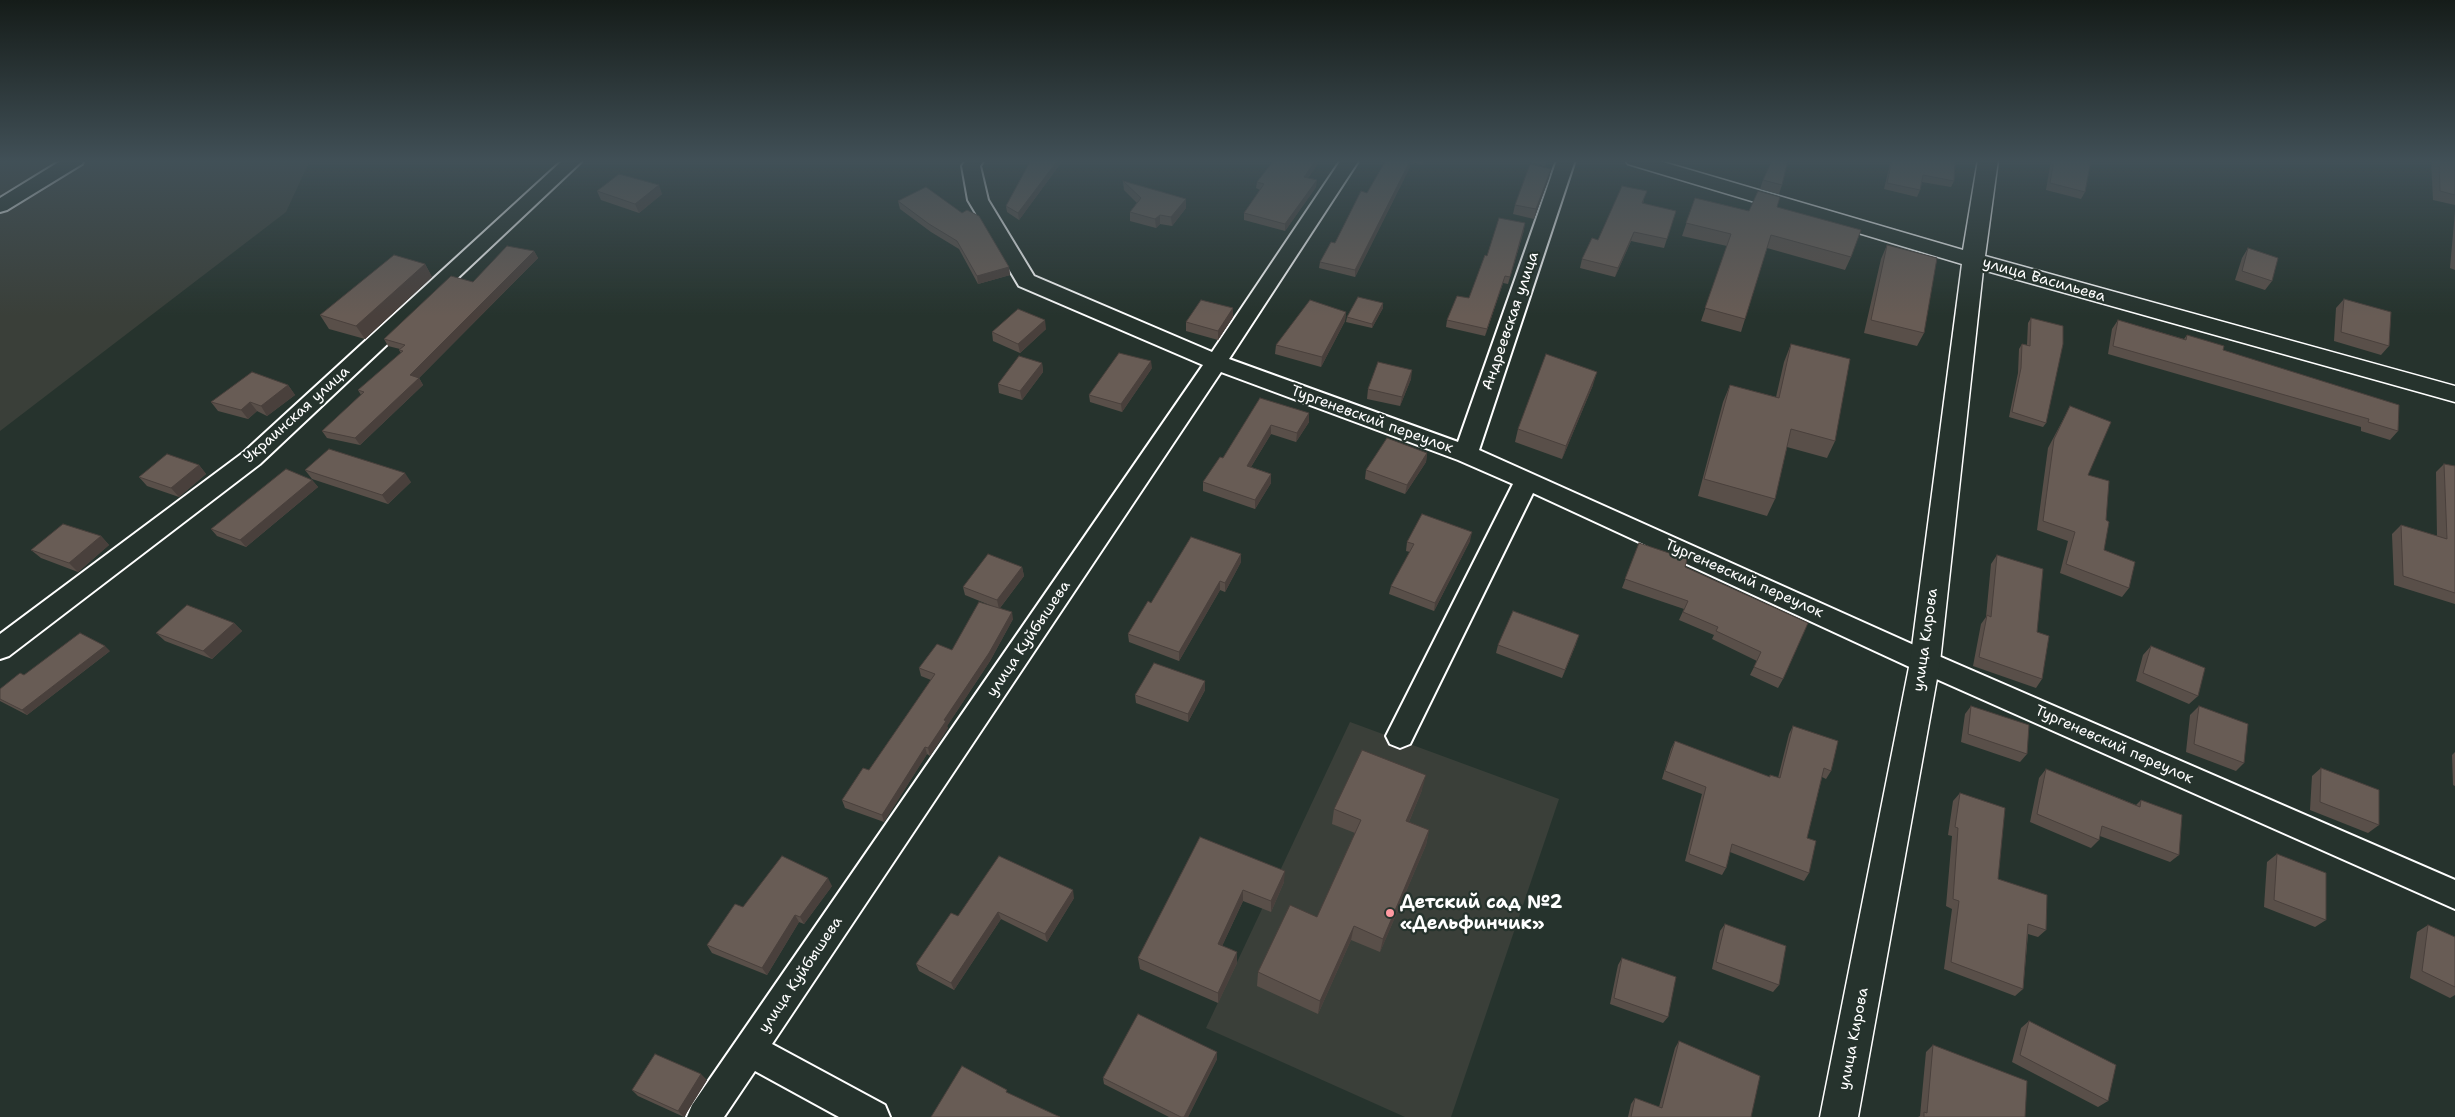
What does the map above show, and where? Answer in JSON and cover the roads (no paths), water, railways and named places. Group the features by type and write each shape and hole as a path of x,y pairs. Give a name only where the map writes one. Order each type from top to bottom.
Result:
{"street":[{"name":"Украинская улица","path":"0,648 252,458 518,212"},
{"name":"Тургеневский переулок","path":"985,212 1026,281 1092,311 1216,362 1466,454 1527,480 1925,662 2455,895"},
{"name":"улица Куйбышева","path":"704,1117 1216,362 1315,212"},
{"name":"Андреевская улица","path":"1466,454 1548,212"},
{"name":"улица Васильева","path":"1811,212 1973,260 2455,394"},
{"name":"улица Кирова","path":"1839,1117 1925,662 1980,212"},
{"path":"1400,736 1527,480"},
{"path":"750,1050 873,1117"}],"place":[{"name":"Детский сад №2 «Дельфинчик»","path":"1390,913"}]}
